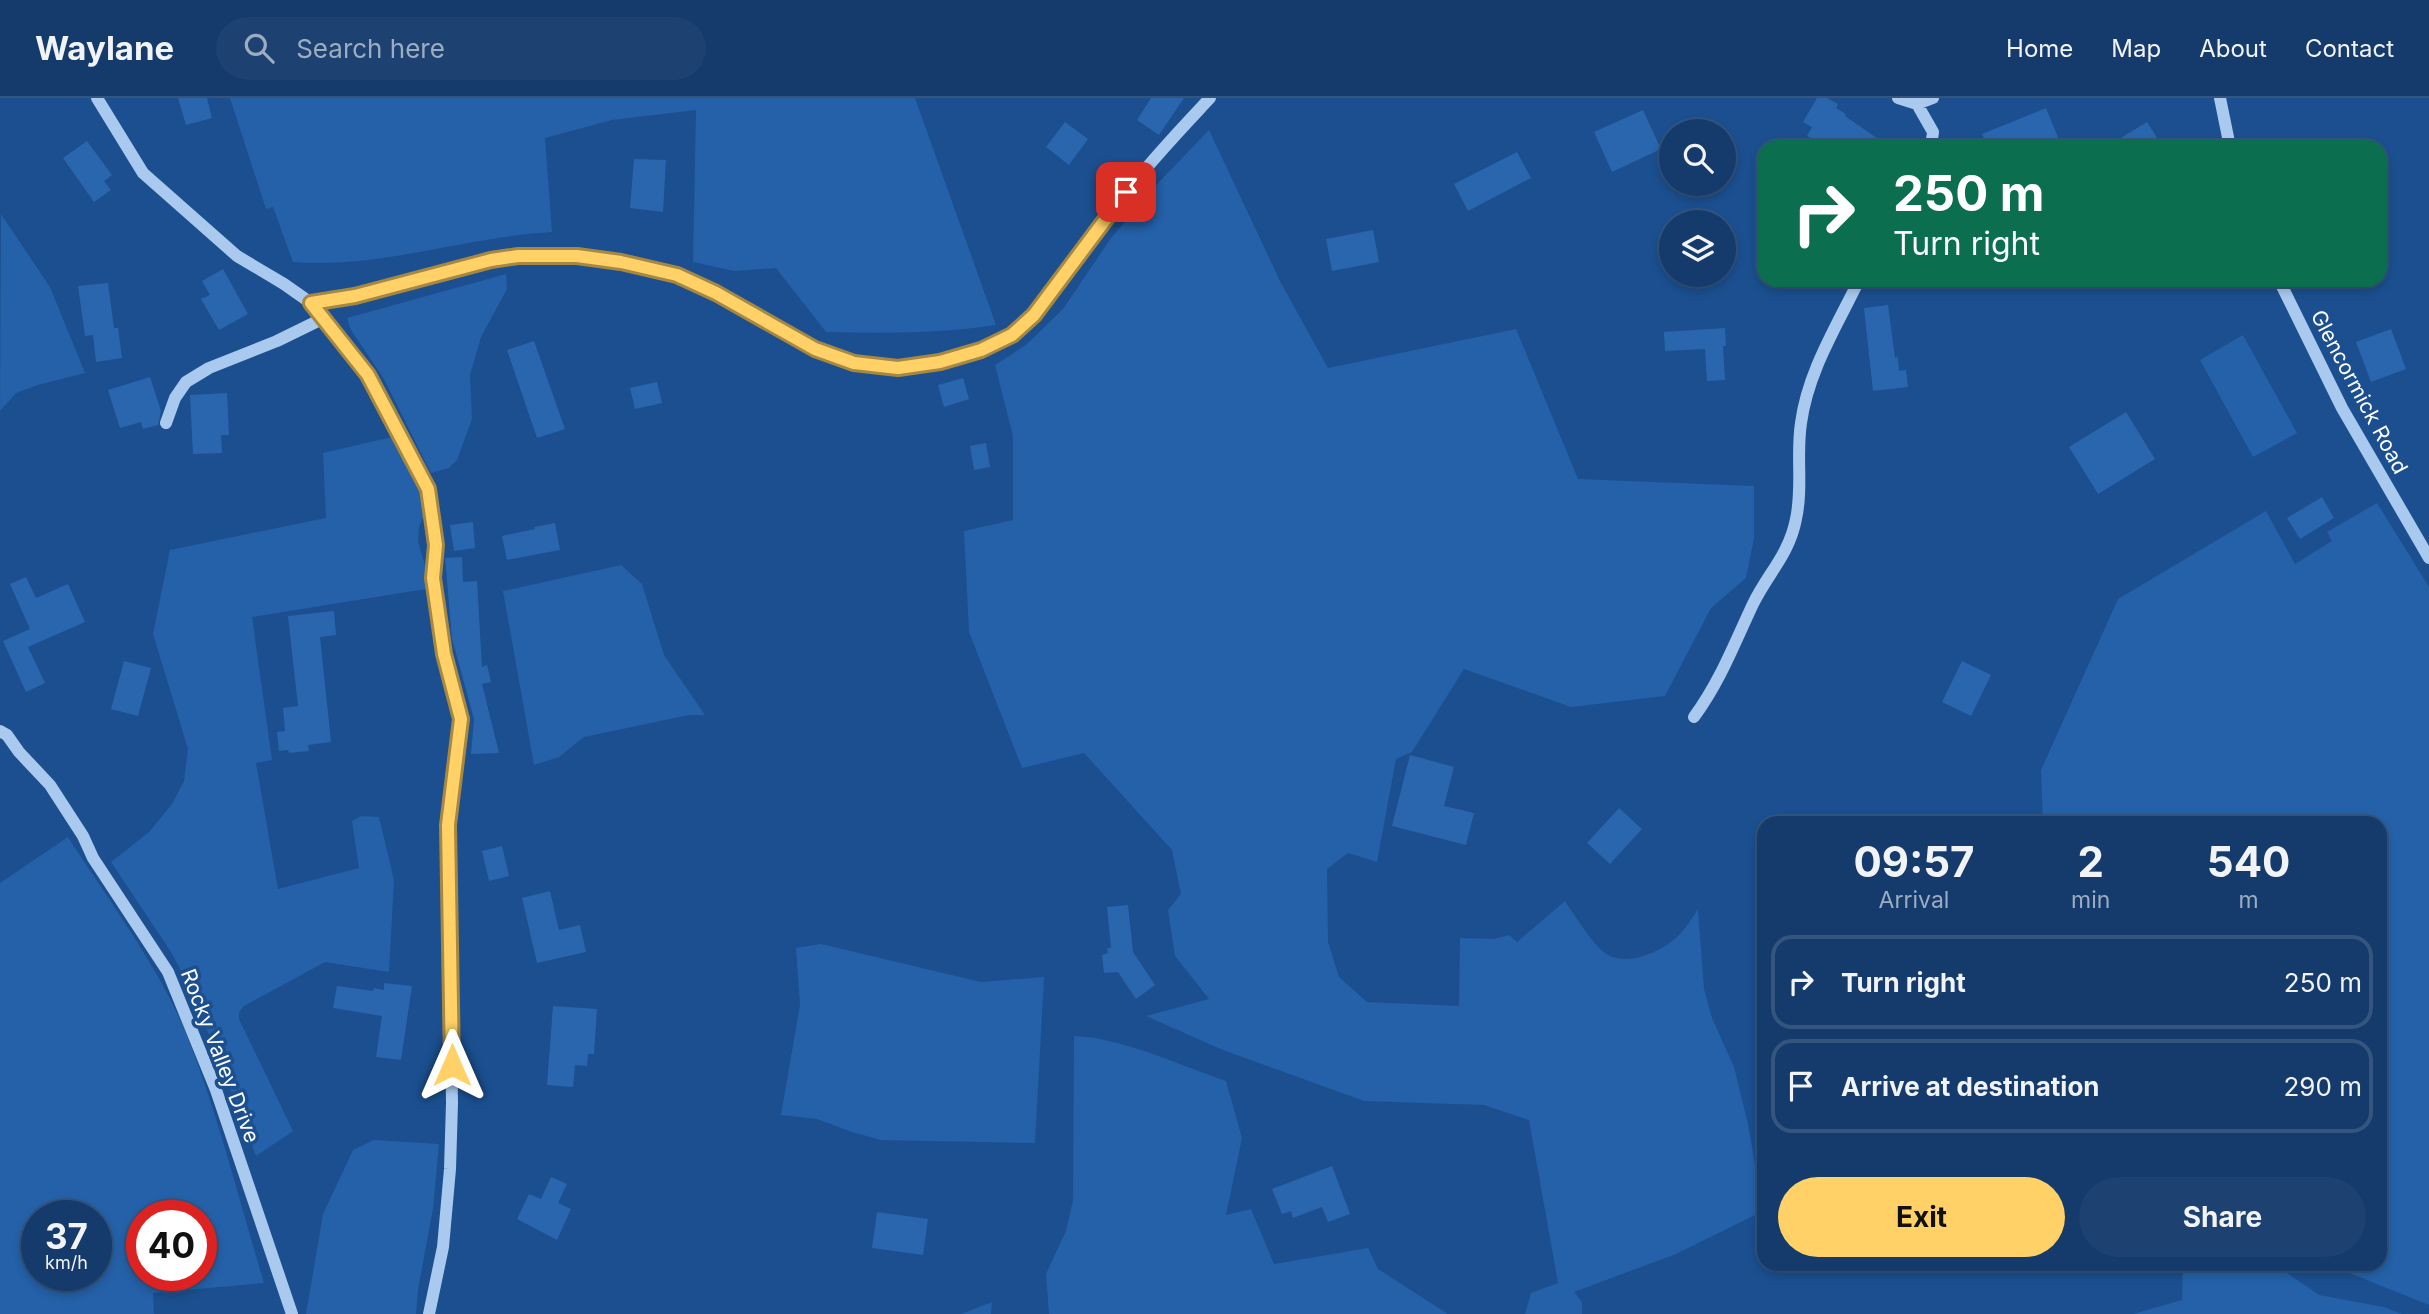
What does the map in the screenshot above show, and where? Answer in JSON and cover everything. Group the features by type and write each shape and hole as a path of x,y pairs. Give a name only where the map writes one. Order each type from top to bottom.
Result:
{"street":[{"path":"97,98 143,173 237,256 311,303 324,318 368,375 428,489 436,545 433,578 444,654 461,719 448,825 453,1104 450,1169 443,1247 429,1314"},
{"path":"311,303 355,296 491,260 518,256 577,256 621,262 677,275 716,293 815,349 854,363 898,368 940,362 981,350 1012,335 1034,315 1126,192 1210,98"},
{"path":"1898,98 1917,104 1933,98"},
{"path":"2220,98 2229,140"},
{"path":"1917,104 1933,132 1932,140"},
{"path":"1694,717 1707,699 1728,659 1754,601 1785,553 1796,519 1800,488 1801,424 1807,395 1820,358 1856,287"},
{"name":"Glencormick Road","path":"2282,287 2342,408 2429,558"},
{"path":"166,423 175,398 186,382 209,368 277,341 324,318"},
{"name":"Rocky Valley Drive","path":"0,731 7,735 50,785 83,836 93,858 168,972 216,1090 292,1314"}],"shaded area":[{"path":"230,98 915,98 996,325 890,333 826,332 776,268 734,271 693,262 696,110 612,120 545,138 552,232 358,261 293,262 273,207 266,209"},
{"path":"1209,130 1281,283 1328,368 1516,329 1578,479 1754,486 1754,538 1746,578 1711,608 1665,696 1571,707 1464,669 1412,752 1396,759 1377,862 1348,853 1327,869 1328,942 1339,977 1367,1002 1459,1006 1460,938 1494,939 1509,935 1517,942 1565,901 1600,949 1623,959 1644,956 1672,941 1698,909 1704,989 1712,1018 1734,1067 1748,1124 1757,1176 1757,1214 1676,1254 1574,1292 1582,1302 1582,1314 1525,1314 1531,1293 1558,1283 1529,1120 1484,1105 1364,1101 1223,1050 1146,1016 1209,999 1175,956 1168,910 1181,894 1172,850 1084,753 1022,768 969,632 964,531 1013,520 1013,436 995,365 1026,345 1063,309 1111,238"},
{"path":"1,214 50,287 85,373 16,393 0,411"},
{"path":"506,274 507,289 481,337 470,375 472,419 457,460 449,468 431,473 384,379 351,330 347,318"},
{"path":"2243,335 2297,433 2253,457 2200,360"},
{"path":"392,437 421,492 424,516 419,527 418,542 432,588 252,617 272,760 256,763 278,889 359,868 352,821 361,816 379,817 394,880 389,972 325,962 244,1006 239,1012 239,1019 293,1131 256,1156 193,994 171,952 111,862 149,832 172,804 184,781 188,749 153,634 170,550 326,518 323,453"},
{"path":"2377,503 2429,587 2429,1305 2344,1271 2387,1271 2387,816 2043,816 2041,770 2118,599 2266,511 2295,564 2332,541 2327,532"},
{"path":"621,565 642,584 664,655 705,715 689,715 584,737 559,757 534,765 503,591"},
{"path":"68,837 147,958 186,1033 218,1126 264,1283 217,1287 217,1200 126,1200 126,1291 175,1291 153,1293 154,1314 0,1314 0,883"},
{"path":"821,944 981,982 1044,977 1035,1143 881,1140 817,1119 781,1115 800,1005 796,948"},
{"path":"1074,1036 1131,1047 1226,1081 1242,1138 1226,1215 1251,1209 1274,1264 1368,1248 1378,1269 1448,1314 1049,1314 1046,1274 1066,1231 1073,1200"},
{"path":"374,1140 439,1144 433,1209 416,1314 306,1314 323,1214 353,1150"},
{"path":"2183,1271 2284,1271 2319,1295 2384,1307 2402,1314 2133,1314 2182,1300"},
{"path":"992,1302 991,1314 961,1314"}],"building":[{"path":"178,98 207,98 212,118 186,125"},
{"path":"1151,98 1184,98 1159,135 1137,120"},
{"path":"1817,98 1827,98 1838,104 1836,108 1846,114 1845,116 1880,140 1814,140 1807,136 1812,127 1803,122"},
{"path":"2046,108 2059,140 1985,140 1982,134"},
{"path":"1643,110 1659,150 1612,172 1594,132"},
{"path":"1065,122 1088,139 1069,165 1046,147"},
{"path":"2147,122 2159,140 2117,140"},
{"path":"87,141 112,175 104,181 111,190 94,202 63,158"},
{"path":"1517,152 1531,178 1468,211 1454,184"},
{"path":"634,159 666,160 663,212 630,208"},
{"path":"1373,230 1379,262 1332,271 1326,239"},
{"path":"223,269 248,314 219,330 201,299 210,295 202,281"},
{"path":"108,283 114,328 118,328 122,358 96,362 93,335 85,336 78,286"},
{"path":"1888,305 1895,358 1898,357 1899,371 1906,370 1908,387 1873,391 1864,308"},
{"path":"1725,328 1725,380 1707,381 1705,349 1665,351 1664,332"},
{"path":"2391,329 2406,369 2371,382 2356,342"},
{"path":"534,341 565,429 537,438 507,350"},
{"path":"150,377 161,411 158,425 143,429 141,422 120,428 108,390"},
{"path":"963,378 969,399 944,407 938,385"},
{"path":"657,382 662,403 635,409 630,388"},
{"path":"227,393 229,435 221,435 222,453 193,454 190,395"},
{"path":"2126,412 2155,459 2098,494 2069,447"},
{"path":"986,443 990,467 974,470 970,446"},
{"path":"2322,497 2334,518 2300,539 2287,518"},
{"path":"473,522 475,548 454,551 450,525"},
{"path":"555,523 560,550 507,560 502,536"},
{"path":"462,557 463,582 477,581 482,667 487,665 491,682 482,684 499,753 471,754 474,719 452,639 445,558"},
{"path":"26,577 36,598 68,584 85,622 28,647 45,683 26,692 3,641 30,629 10,584"},
{"path":"334,611 336,635 320,637 331,742 308,745 309,751 279,751 277,732 285,731 283,708 298,706 288,616"},
{"path":"124,661 151,668 138,716 111,709"},
{"path":"1962,661 1991,675 1971,716 1942,702"},
{"path":"1410,755 1454,767 1444,806 1474,813 1466,845 1392,826"},
{"path":"1619,808 1642,829 1610,864 1587,843"},
{"path":"502,846 509,876 489,881 482,851"},
{"path":"550,891 559,930 580,925 586,952 537,963 522,898"},
{"path":"1128,905 1133,952 1155,985 1136,999 1118,972 1104,973 1102,955 1108,953 1107,948 1111,948 1107,907"},
{"path":"384,983 412,986 401,1060 376,1057 382,1016 333,1008 337,986 373,991 374,988 384,990"},
{"path":"553,1006 597,1009 594,1054 588,1054 587,1066 575,1065 573,1087 547,1085"},
{"path":"1332,1166 1350,1214 1328,1222 1322,1207 1293,1218 1291,1211 1282,1214 1272,1189"},
{"path":"551,1177 567,1184 558,1203 571,1209 557,1240 517,1219 529,1194 541,1199"},
{"path":"877,1212 928,1219 923,1255 872,1248"}],"route":[{"path":"452,1065 448,825 461,719 444,654 433,578 436,545 433,514 428,489 368,375 311,303 355,296 491,260 518,256 577,256 621,262 677,275 716,293 815,349 854,363 898,368 940,362 981,350 1012,335 1034,315 1126,192"}]}
